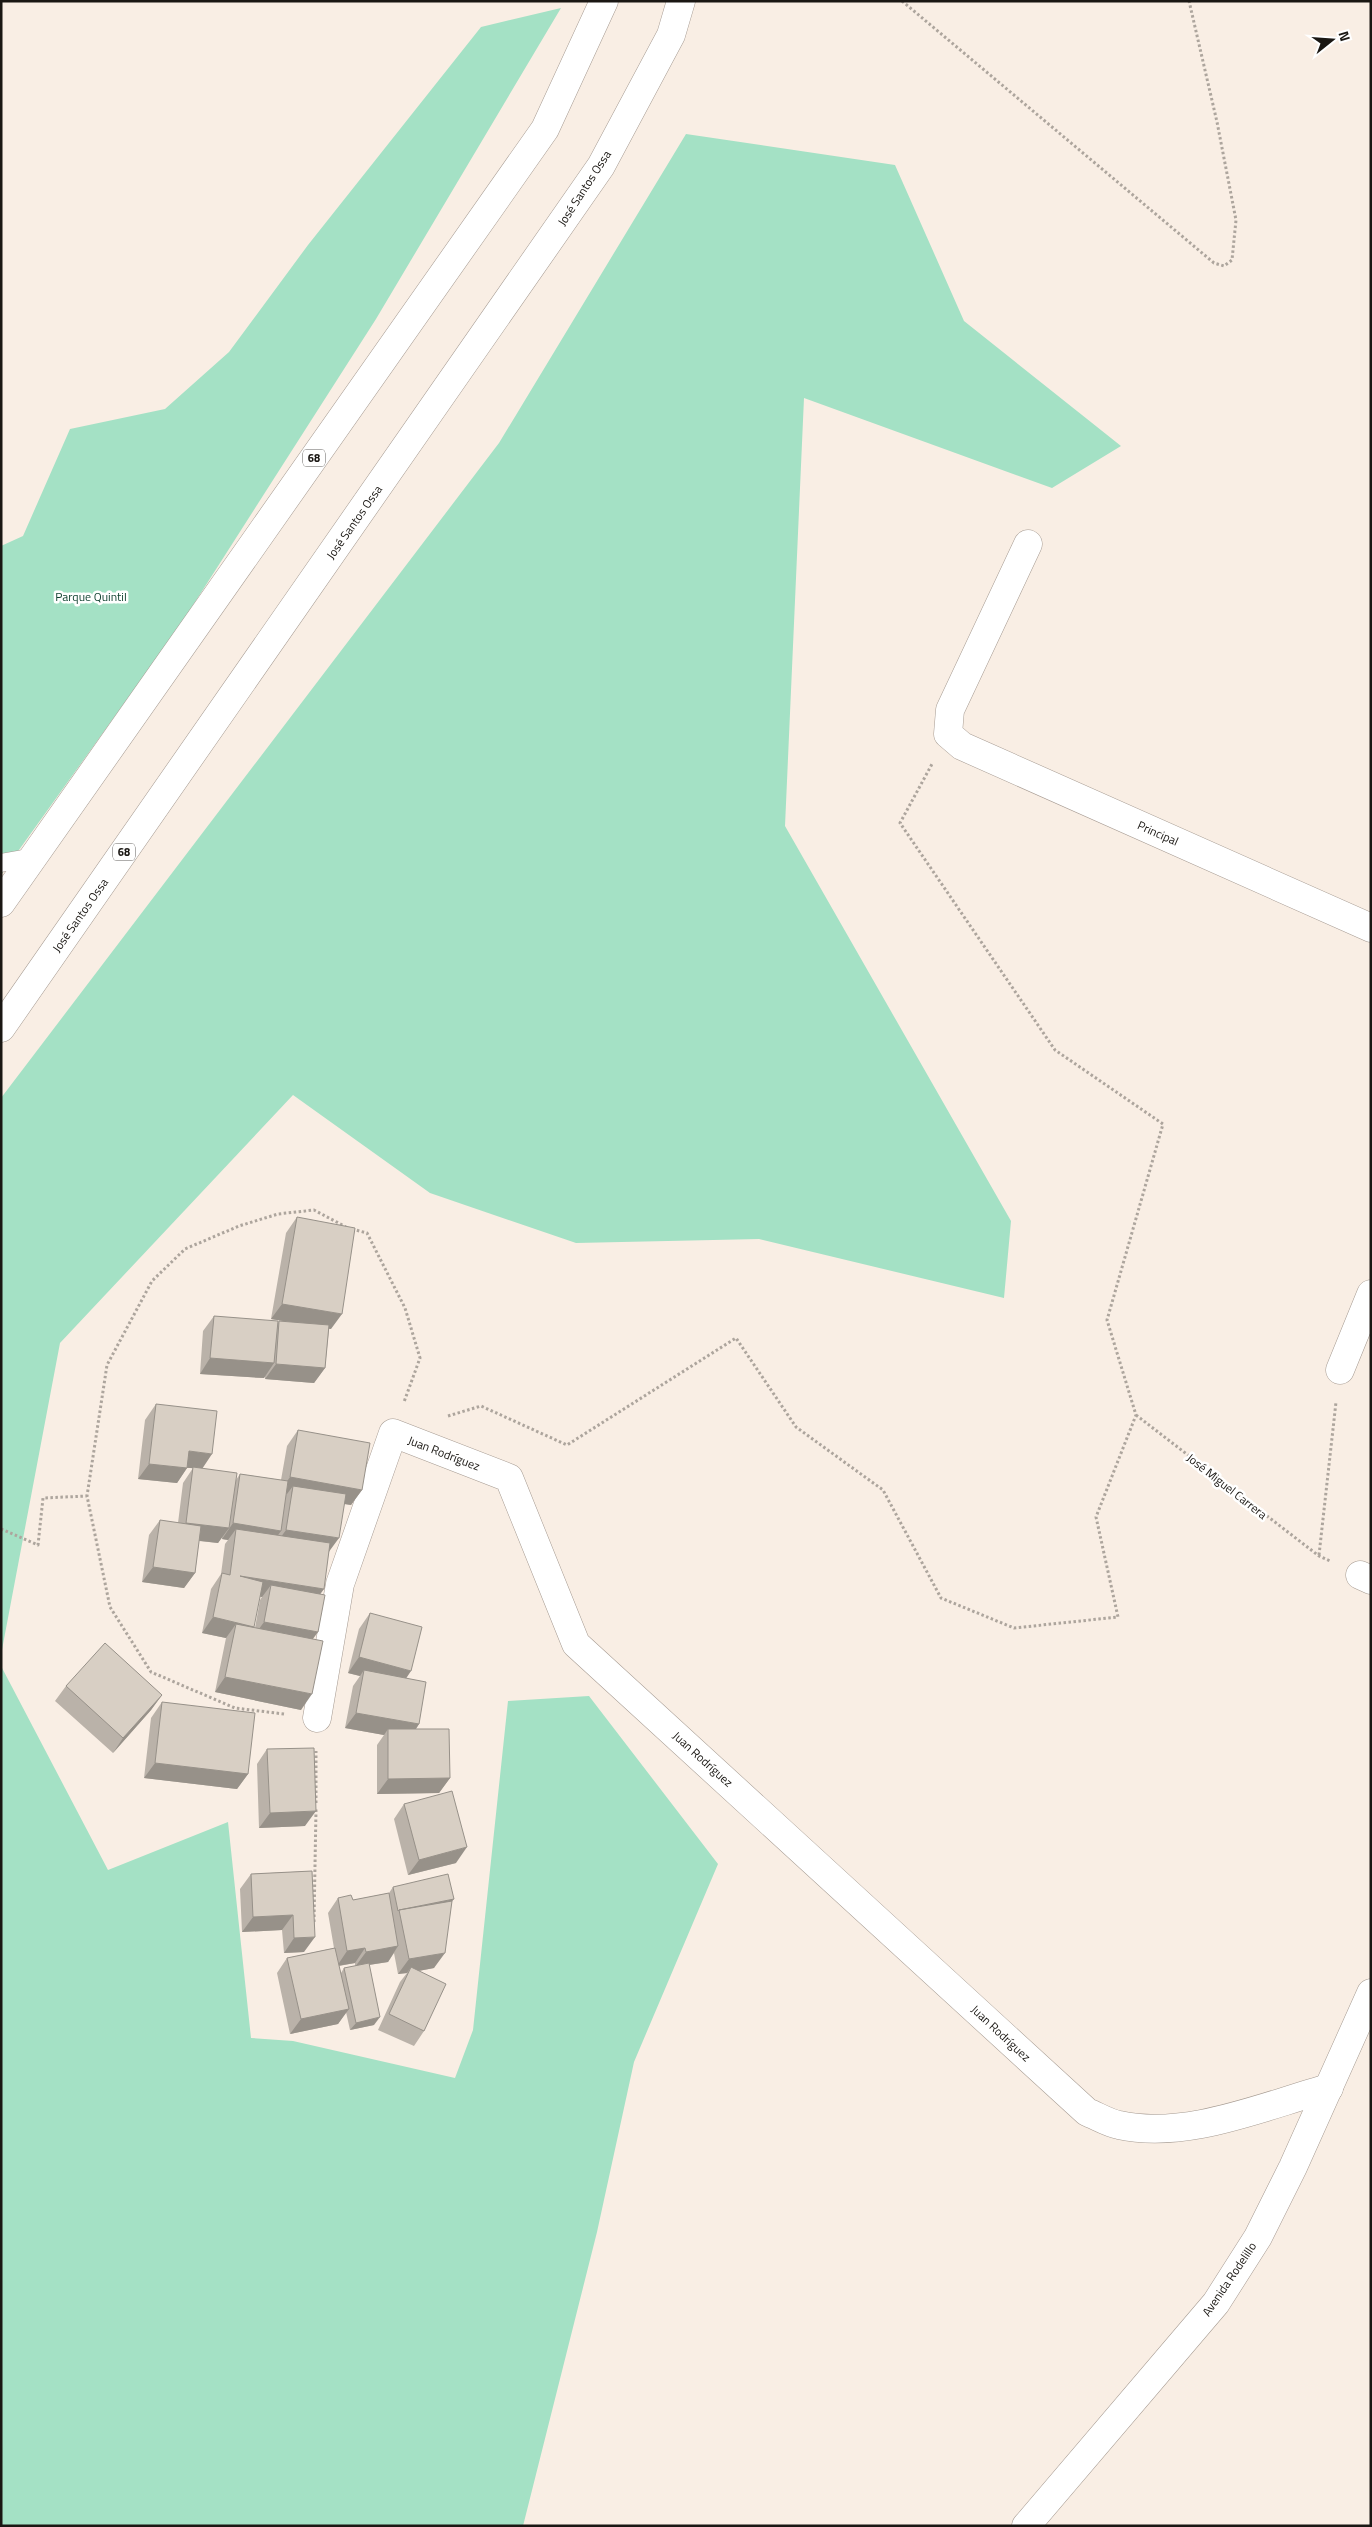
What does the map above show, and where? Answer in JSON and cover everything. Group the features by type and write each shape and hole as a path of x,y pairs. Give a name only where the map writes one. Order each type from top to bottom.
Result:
{"main road":[{"name":"68","path":"1,903 545,129 604,1"},
{"name":"José Santos Ossa","path":"1,1028 602,166 671,35 681,1"},
{"path":"948,734 950,710 1028,544"},
{"name":"Principal","path":"948,734 962,746 1371,928"},
{"path":"1340,1370 1371,1294"},
{"name":"Juan Rodríguez","path":"317,1718 340,1584 393,1433 509,1478 576,1644 1087,2112 1117,2125 1171,2129 1199,2124 1328,2088"},
{"name":"Avenida Rodelillo","path":"1026,2526 1216,2303 1258,2237 1293,2167 1371,1992"}],"lane":[{"path":"1,863 34,857"}],"path":[{"path":"902,1 1214,263 1224,266 1232,260 1236,220 1217,122 1189,1"},
{"path":"446,1417 481,1406 566,1445 736,1338 796,1427 883,1490 940,1598 1014,1628 1118,1617 1096,1517 1136,1415 1107,1320 1163,1124 1055,1050 900,823 948,734"},
{"path":"314,1922 317,1718 235,1708 151,1672 110,1607 87,1496 107,1365 152,1281 185,1249 239,1226 278,1214 314,1210 343,1226 367,1233 405,1308 420,1358 393,1433"},
{"name":"José Miguel Carrera","path":"1136,1415 1319,1556 1340,1370"},
{"path":"1,1529 38,1545 43,1498 87,1496"}],"green space":[{"name":"Parque Quintil","path":"561,8 376,319 181,624 1,875 1,546 23,536 70,429 165,409 229,352 308,245 481,27"},
{"path":"686,134 895,165 964,321 1121,446 1052,488 804,398 785,826 1011,1221 1004,1298 759,1239 576,1243 430,1193 293,1095 60,1343 1,1655 1,1098 499,443"},
{"path":"1,1666 108,1870 228,1822 251,2038 293,2041 455,2078 473,2030 508,1701 589,1696 718,1864 634,2062 597,2232 523,2526 1,2526"}],"building":[{"path":"297,1217 355,1228 342,1314 282,1304"},
{"path":"214,1316 278,1321 274,1363 210,1358"},
{"path":"279,1321 329,1325 325,1368 276,1364"},
{"path":"156,1404 217,1411 212,1454 189,1451 187,1468 149,1464"},
{"path":"298,1430 370,1443 362,1490 290,1477"},
{"path":"193,1467 237,1473 229,1528 186,1523"},
{"path":"240,1474 288,1481 281,1531 233,1523"},
{"path":"293,1486 346,1494 339,1538 286,1530"},
{"path":"160,1520 201,1526 195,1573 153,1567"},
{"path":"236,1529 330,1543 324,1589 240,1576 263,1582 254,1627 213,1617 222,1573 230,1575"},
{"path":"271,1585 325,1595 318,1632 264,1622"},
{"path":"370,1613 422,1627 411,1671 359,1657"},
{"path":"236,1624 323,1641 312,1694 225,1677"},
{"path":"105,1643 162,1695 123,1738 66,1686"},
{"path":"364,1670 426,1682 419,1724 356,1713"},
{"path":"162,1702 255,1713 248,1774 155,1763"},
{"path":"388,1729 449,1729 450,1778 388,1779"},
{"path":"314,1748 316,1811 270,1813 267,1749"},
{"path":"452,1791 467,1847 419,1860 404,1804"},
{"path":"312,1871 315,1937 294,1938 293,1915 253,1917 251,1874"},
{"path":"448,1874 454,1899 398,1911 393,1887"},
{"path":"389,1893 398,1946 366,1952 365,1948 347,1951 338,1898 351,1895 353,1900"},
{"path":"452,1901 445,1953 409,1959 399,1910"},
{"path":"335,1948 349,2009 301,2019 287,1958"},
{"path":"369,1963 380,2017 356,2023 344,1968"},
{"path":"411,1967 446,1984 424,2031 389,2014"}]}
